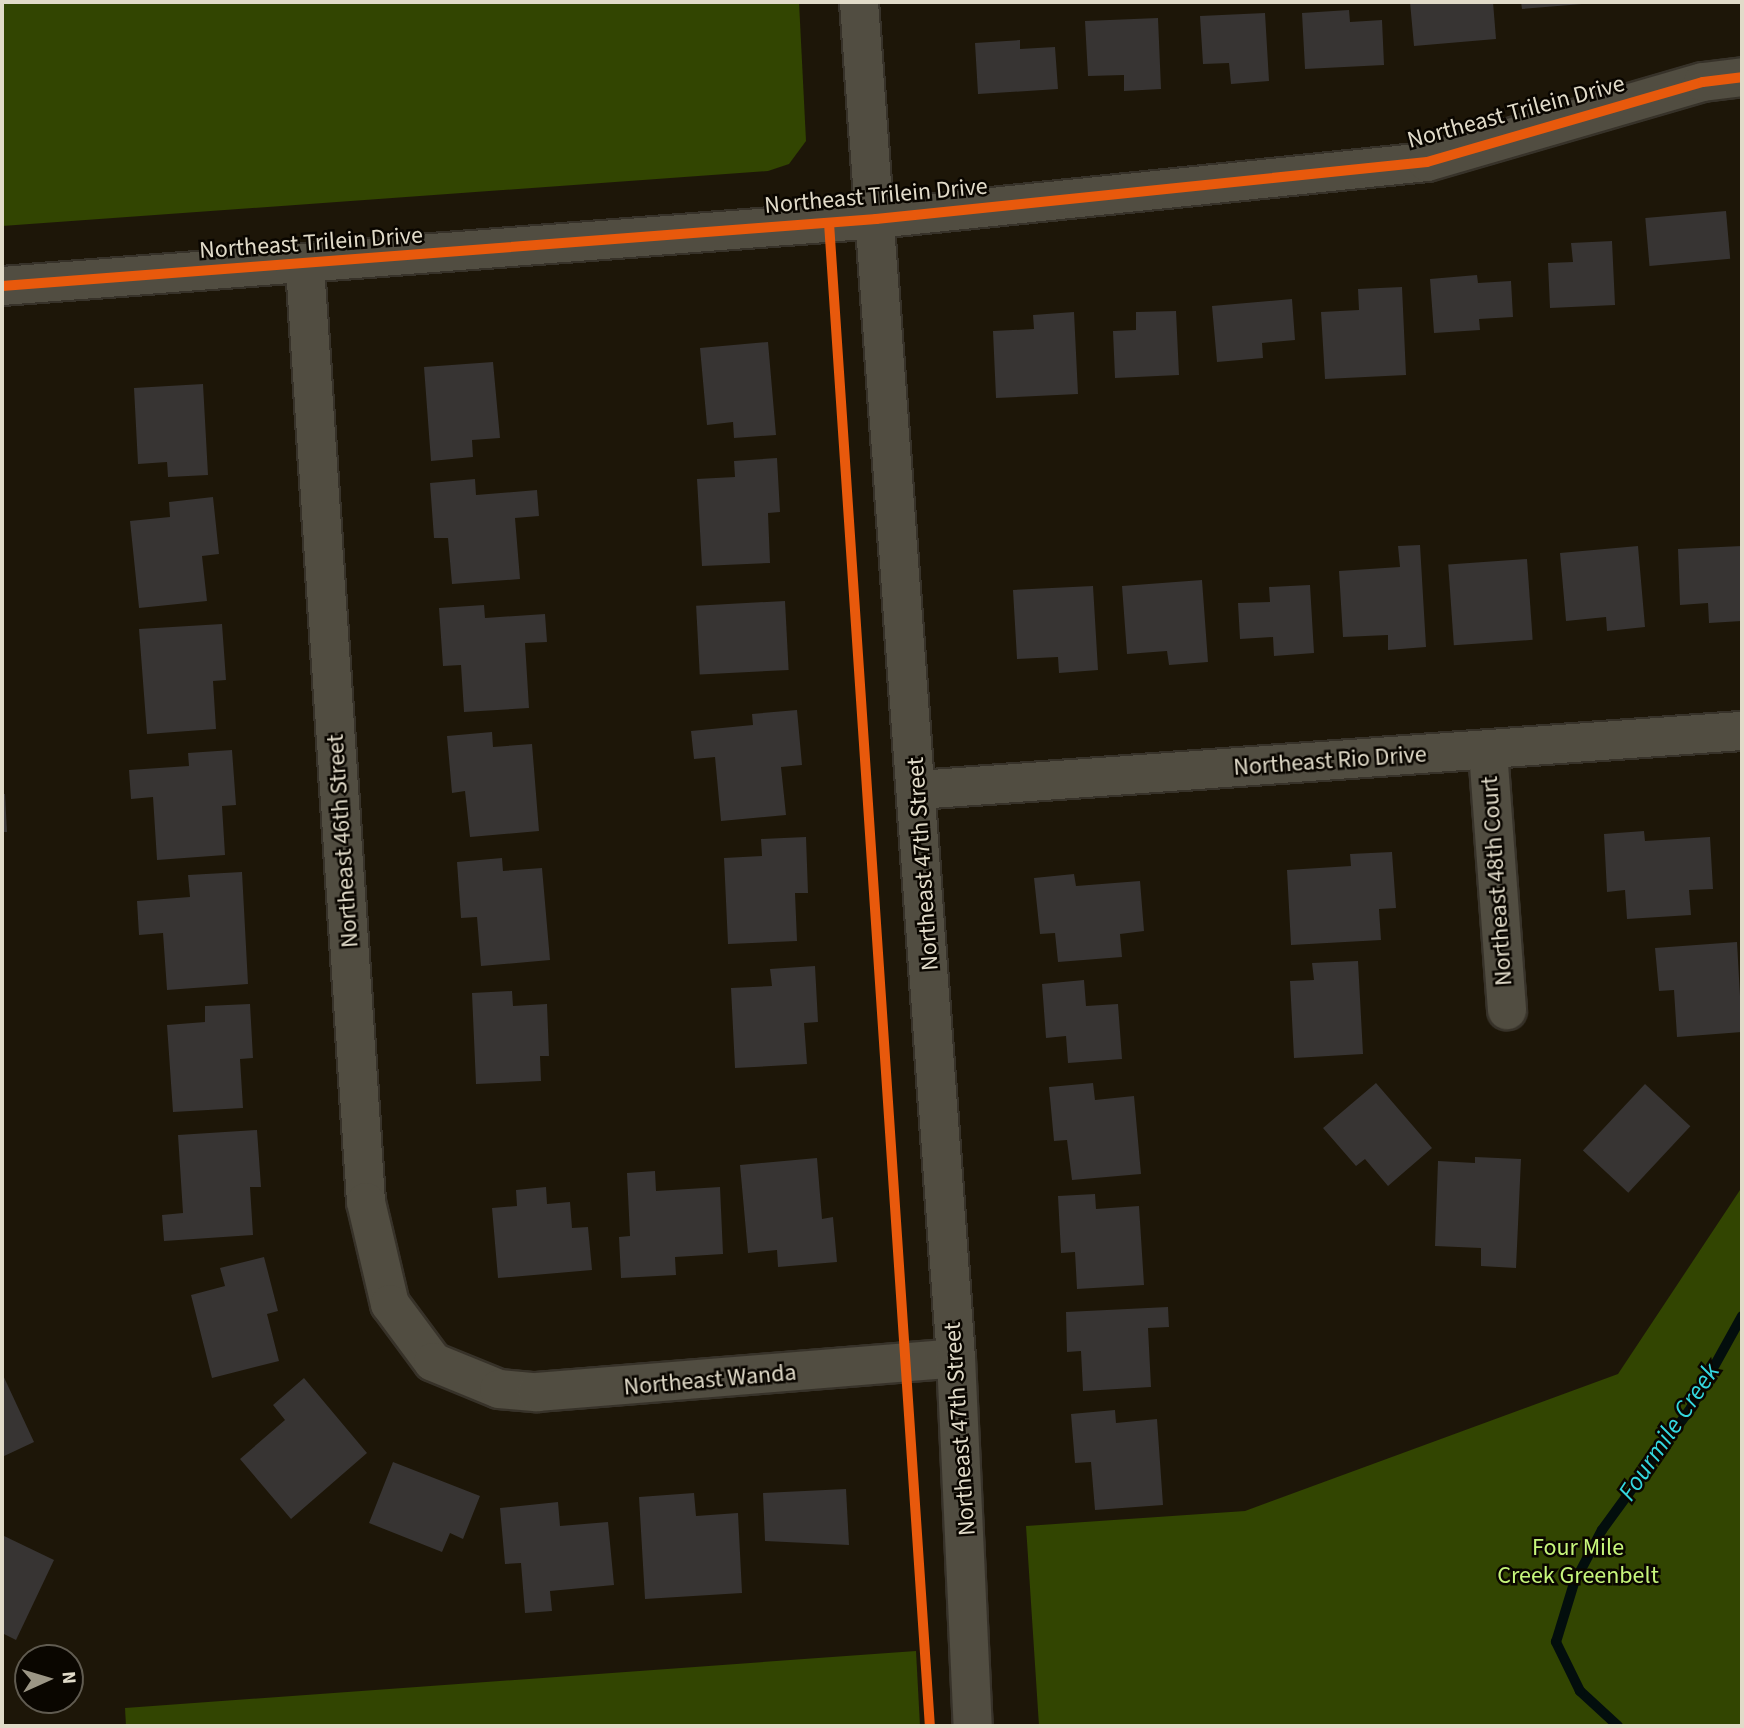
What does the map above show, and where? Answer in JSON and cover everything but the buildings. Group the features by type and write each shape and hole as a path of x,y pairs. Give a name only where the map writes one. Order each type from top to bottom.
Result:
{"street":[{"name":"Northeast 47th Street","path":"859,2 918,790 956,1358 973,1726"},
{"name":"Northeast Trilein Drive","path":"2,286 305,266 876,219 1427,162 1703,82 1742,77"},
{"name":"Northeast 46th Street","path":"305,266 366,1202 390,1304 433,1362 466,1378"},
{"name":"Northeast Rio Drive","path":"918,790 1742,731"},
{"name":"Northeast 48th Court","path":"1488,751 1507,1010"},
{"name":"Northeast Wanda","path":"466,1378 499,1389 578,1391 956,1358"}],"green space":[{"path":"2,2 799,2 806,141 789,164 768,171 2,226"},
{"name":"Four Mile Creek Greenbelt","path":"1742,1187 1742,1726 1039,1726 1026,1526 1245,1511 1618,1374"},
{"path":"916,1651 920,1726 126,1726 125,1708"}],"waterway":[{"name":"Fourmile Creek","path":"1618,1726 1580,1691 1556,1642 1574,1583 1602,1530 1691,1408 1742,1316"}],"cycle path":[{"path":"2,286 876,219 1427,162 1703,82 1742,77"},
{"path":"829,223 930,1726"}]}
